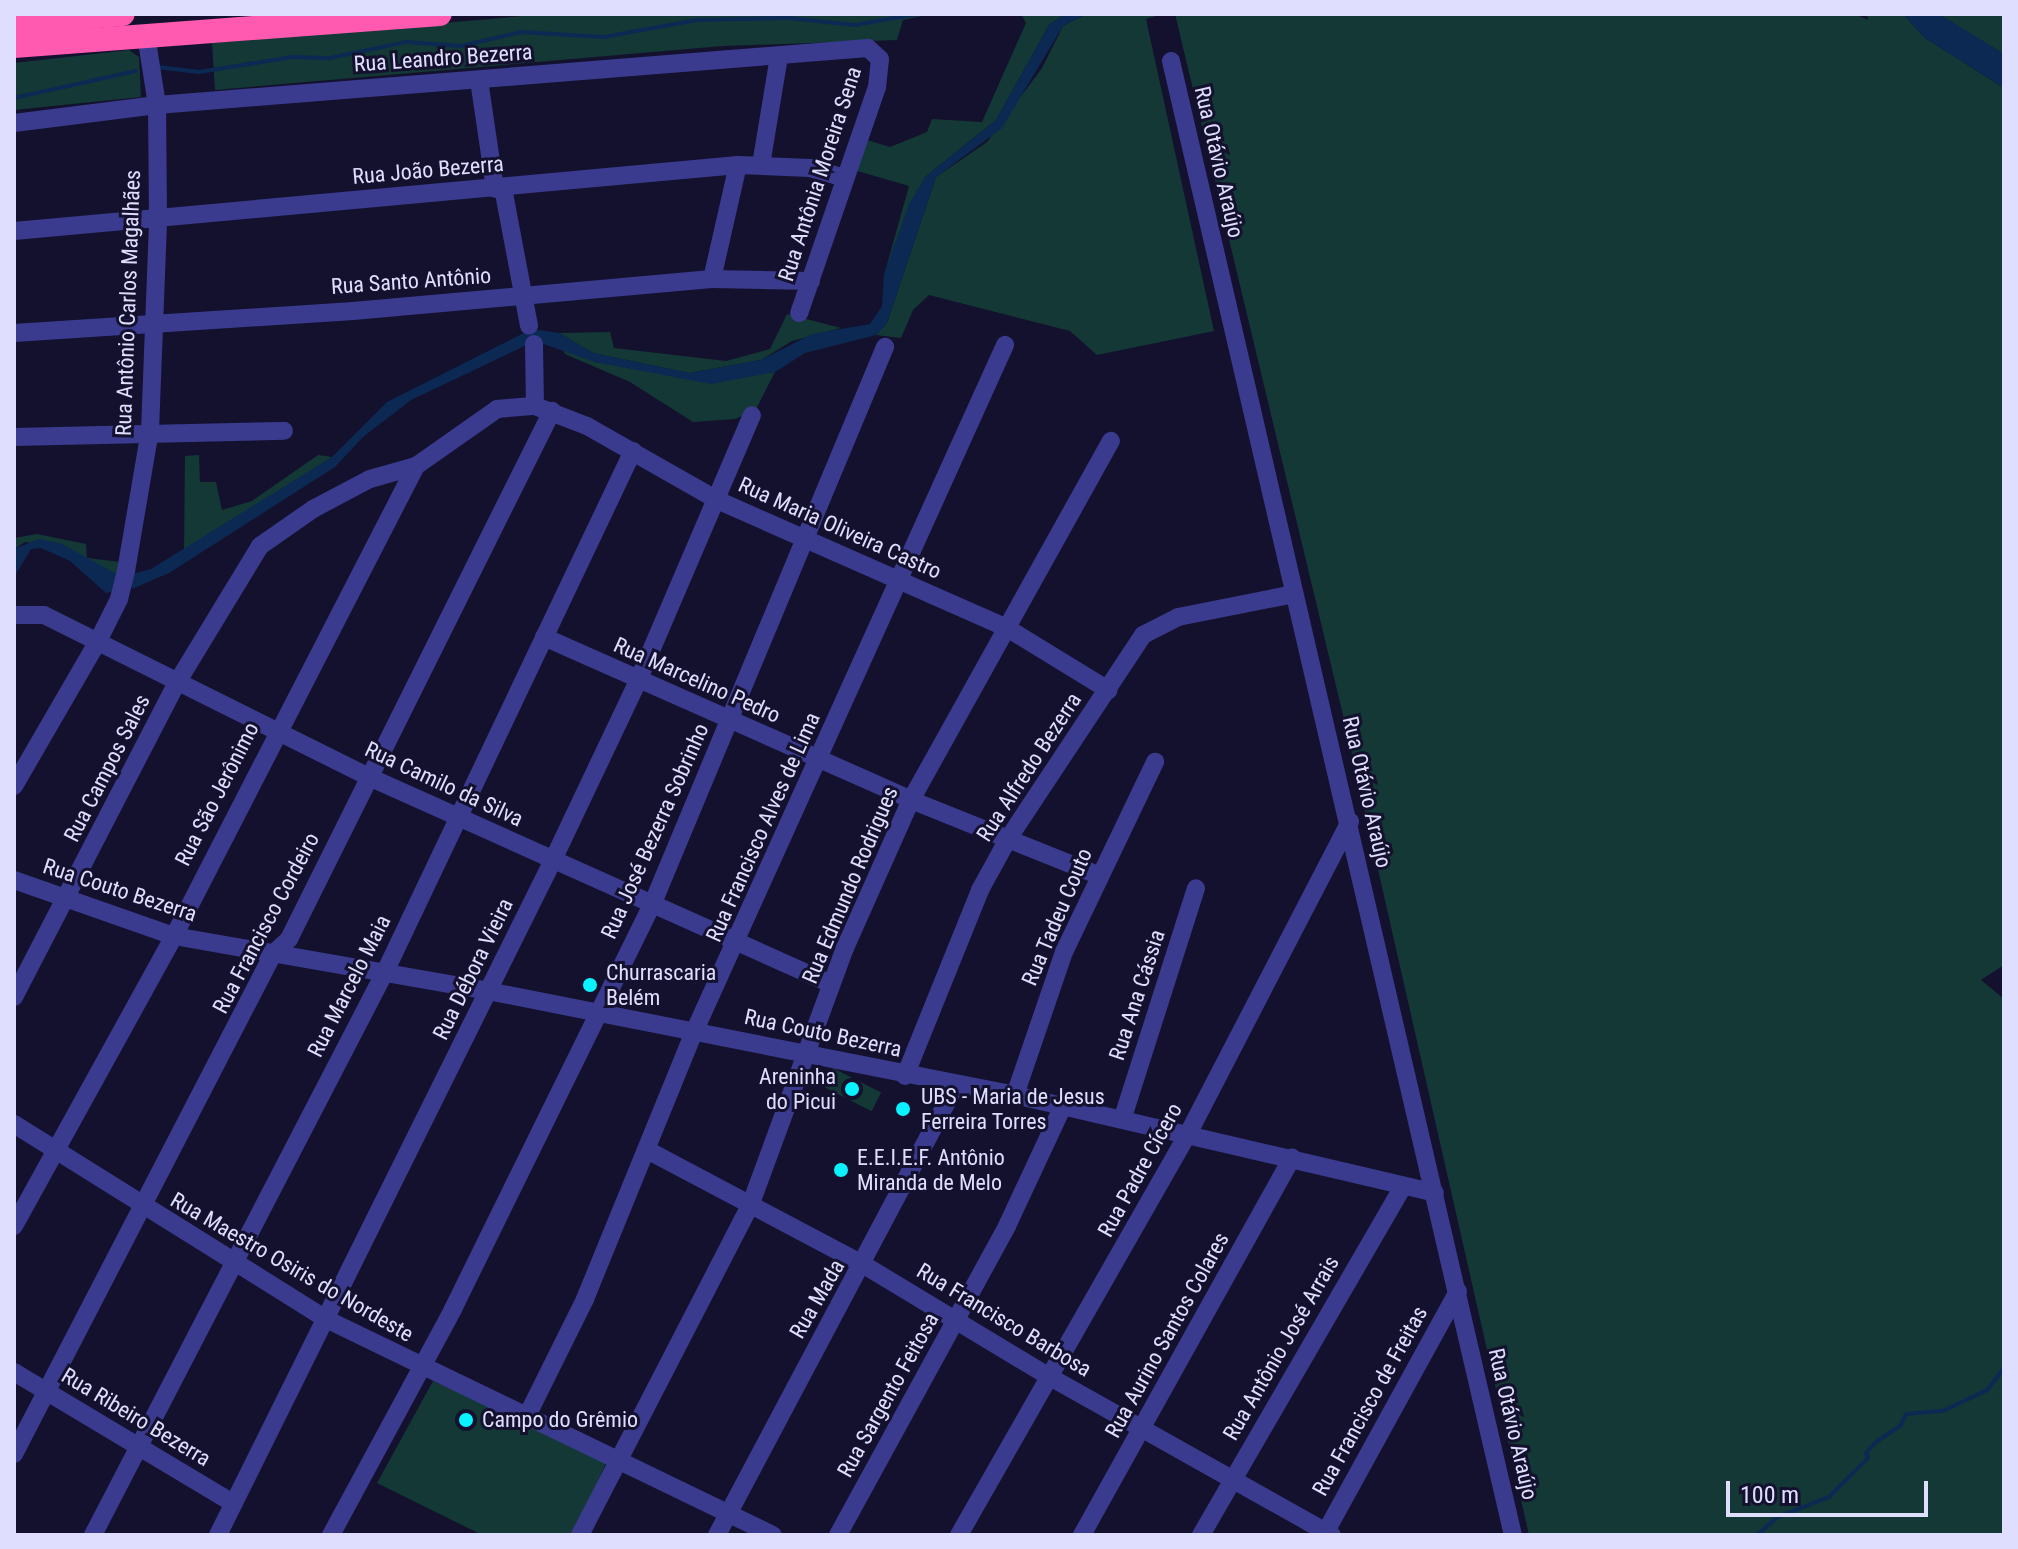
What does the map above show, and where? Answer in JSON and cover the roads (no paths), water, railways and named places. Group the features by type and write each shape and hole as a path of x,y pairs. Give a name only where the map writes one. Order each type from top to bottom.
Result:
{"highway":[{"path":"14,23 123,14"},
{"path":"14,46 440,14"}],"street":[{"name":"Rua Antônio Carlos Magalhães","path":"14,786 97,643 119,599 126,571 150,431 158,218 157,105 146,35"},
{"name":"Rua Leandro Bezerra","path":"14,123 157,105 868,48 876,51"},
{"name":"Rua Antônia Moreira Sena","path":"799,313 877,87 876,51"},
{"path":"761,165 779,56"},
{"name":"Rua Otávio Araújo","path":"1171,61 1294,594 1350,821 1513,1535"},
{"path":"416,466 497,409 509,404 544,408 532,335 479,80"},
{"path":"712,279 738,165"},
{"name":"Rua João Bezerra","path":"14,231 738,165 810,168 845,178"},
{"name":"Rua Santo Antônio","path":"14,333 712,279 811,281"},
{"name":"Rua Francisco Alves de Lima","path":"527,1416 585,1299 649,1151 695,1030 820,760 1005,345"},
{"name":"Rua José Bezerra Sobrinho","path":"331,1535 422,1369 652,905 885,347"},
{"name":"Rua Maria Oliveira Castro","path":"544,408 633,451 717,500 1007,628 1108,690"},
{"name":"Rua Francisco Cordeiro","path":"14,1454 145,1210 273,954 289,939 544,408"},
{"name":"Rua Débora Vieira","path":"218,1535 328,1320 553,860 638,681 752,415"},
{"path":"14,437 150,431 284,431"},
{"name":"Rua Edmundo Rodrigues","path":"580,1535 617,1457 750,1206 809,1054 831,984 911,800 1111,441"},
{"name":"Rua Marcelo Maia","path":"93,1535 385,972 633,451"},
{"name":"Rua Campos Sales","path":"14,997 178,681 247,562 279,530 313,509 370,479 416,466"},
{"name":"Rua São Jerônimo","path":"14,1226 52,1152 174,936 277,727 416,466"},
{"name":"Rua Alfredo Bezerra","path":"905,1076 959,938 1008,839 1154,626 1294,594"},
{"name":"Rua Camilo da Silva","path":"14,615 44,615 277,727 369,777 831,984"},
{"name":"Rua Marcelino Pedro","path":"544,637 911,800 1098,875"},
{"name":"Rua Tadeu Couto","path":"1015,1095 1064,952 1098,875 1155,762"},
{"name":"Rua Padre Cícero","path":"959,1535 1188,1134 1350,821"},
{"name":"Rua Couto Bezerra","path":"14,880 174,936 695,1030 905,1076 1123,1117 1435,1193"},
{"name":"Rua Ana Cássia","path":"1123,1117 1196,888"},
{"name":"Rua Mada","path":"717,1535 864,1265 956,1085"},
{"name":"Rua Sargento Feitosa","path":"838,1535 956,1319 1063,1106"},
{"name":"Rua Maestro Osiris do Nordeste","path":"14,1124 52,1152 328,1320 422,1369 617,1457 773,1535"},
{"name":"Rua Francisco Barbosa","path":"649,1151 864,1265 1050,1377 1327,1534"},
{"name":"Rua Aurino Santos Colares","path":"1082,1535 1292,1158"},
{"name":"Rua Antônio José Arrais","path":"1201,1535 1403,1186"},
{"name":"Rua Francisco de Freitas","path":"1327,1534 1458,1291"},
{"name":"Rua Ribeiro Bezerra","path":"14,1372 233,1503"}],"water":[{"path":"1065,14 1087,14 1063,26 1002,128 936,177 887,323 876,335 805,353 775,372 711,384 595,362 535,341 411,400 363,437 335,467 169,573 134,588 106,593 70,561 41,548 31,549 14,577 14,549 39,539 60,543 122,577 151,569 332,457 387,402 532,329 559,333 593,353 689,373 761,360 812,334 870,324 882,306 884,274 909,204 925,177 996,120 1049,25"},
{"path":"1903,14 1939,14 2004,54 2004,88 1925,38"}],"waterway":[{"path":"157,67 199,72 293,57 330,58 406,42 461,46 521,32 604,37 698,20 788,18 855,25 917,14"},
{"path":"14,98 136,71"},
{"path":"1757,1535 1778,1517 1829,1497 1868,1458 1866,1453 1876,1442 1900,1426 1906,1414 1943,1411 1987,1390 2004,1368"}],"place":[{"name":"Churrascaria Belém","path":"590,985"},
{"name":"Areninha do Picui","path":"852,1089"},
{"name":"UBS - Maria de Jesus Ferreira Torres","path":"903,1109"},
{"name":"E.E.I.E.F. Antônio Miranda de Melo","path":"841,1170"},
{"name":"Campo do Grêmio","path":"466,1420"}]}
